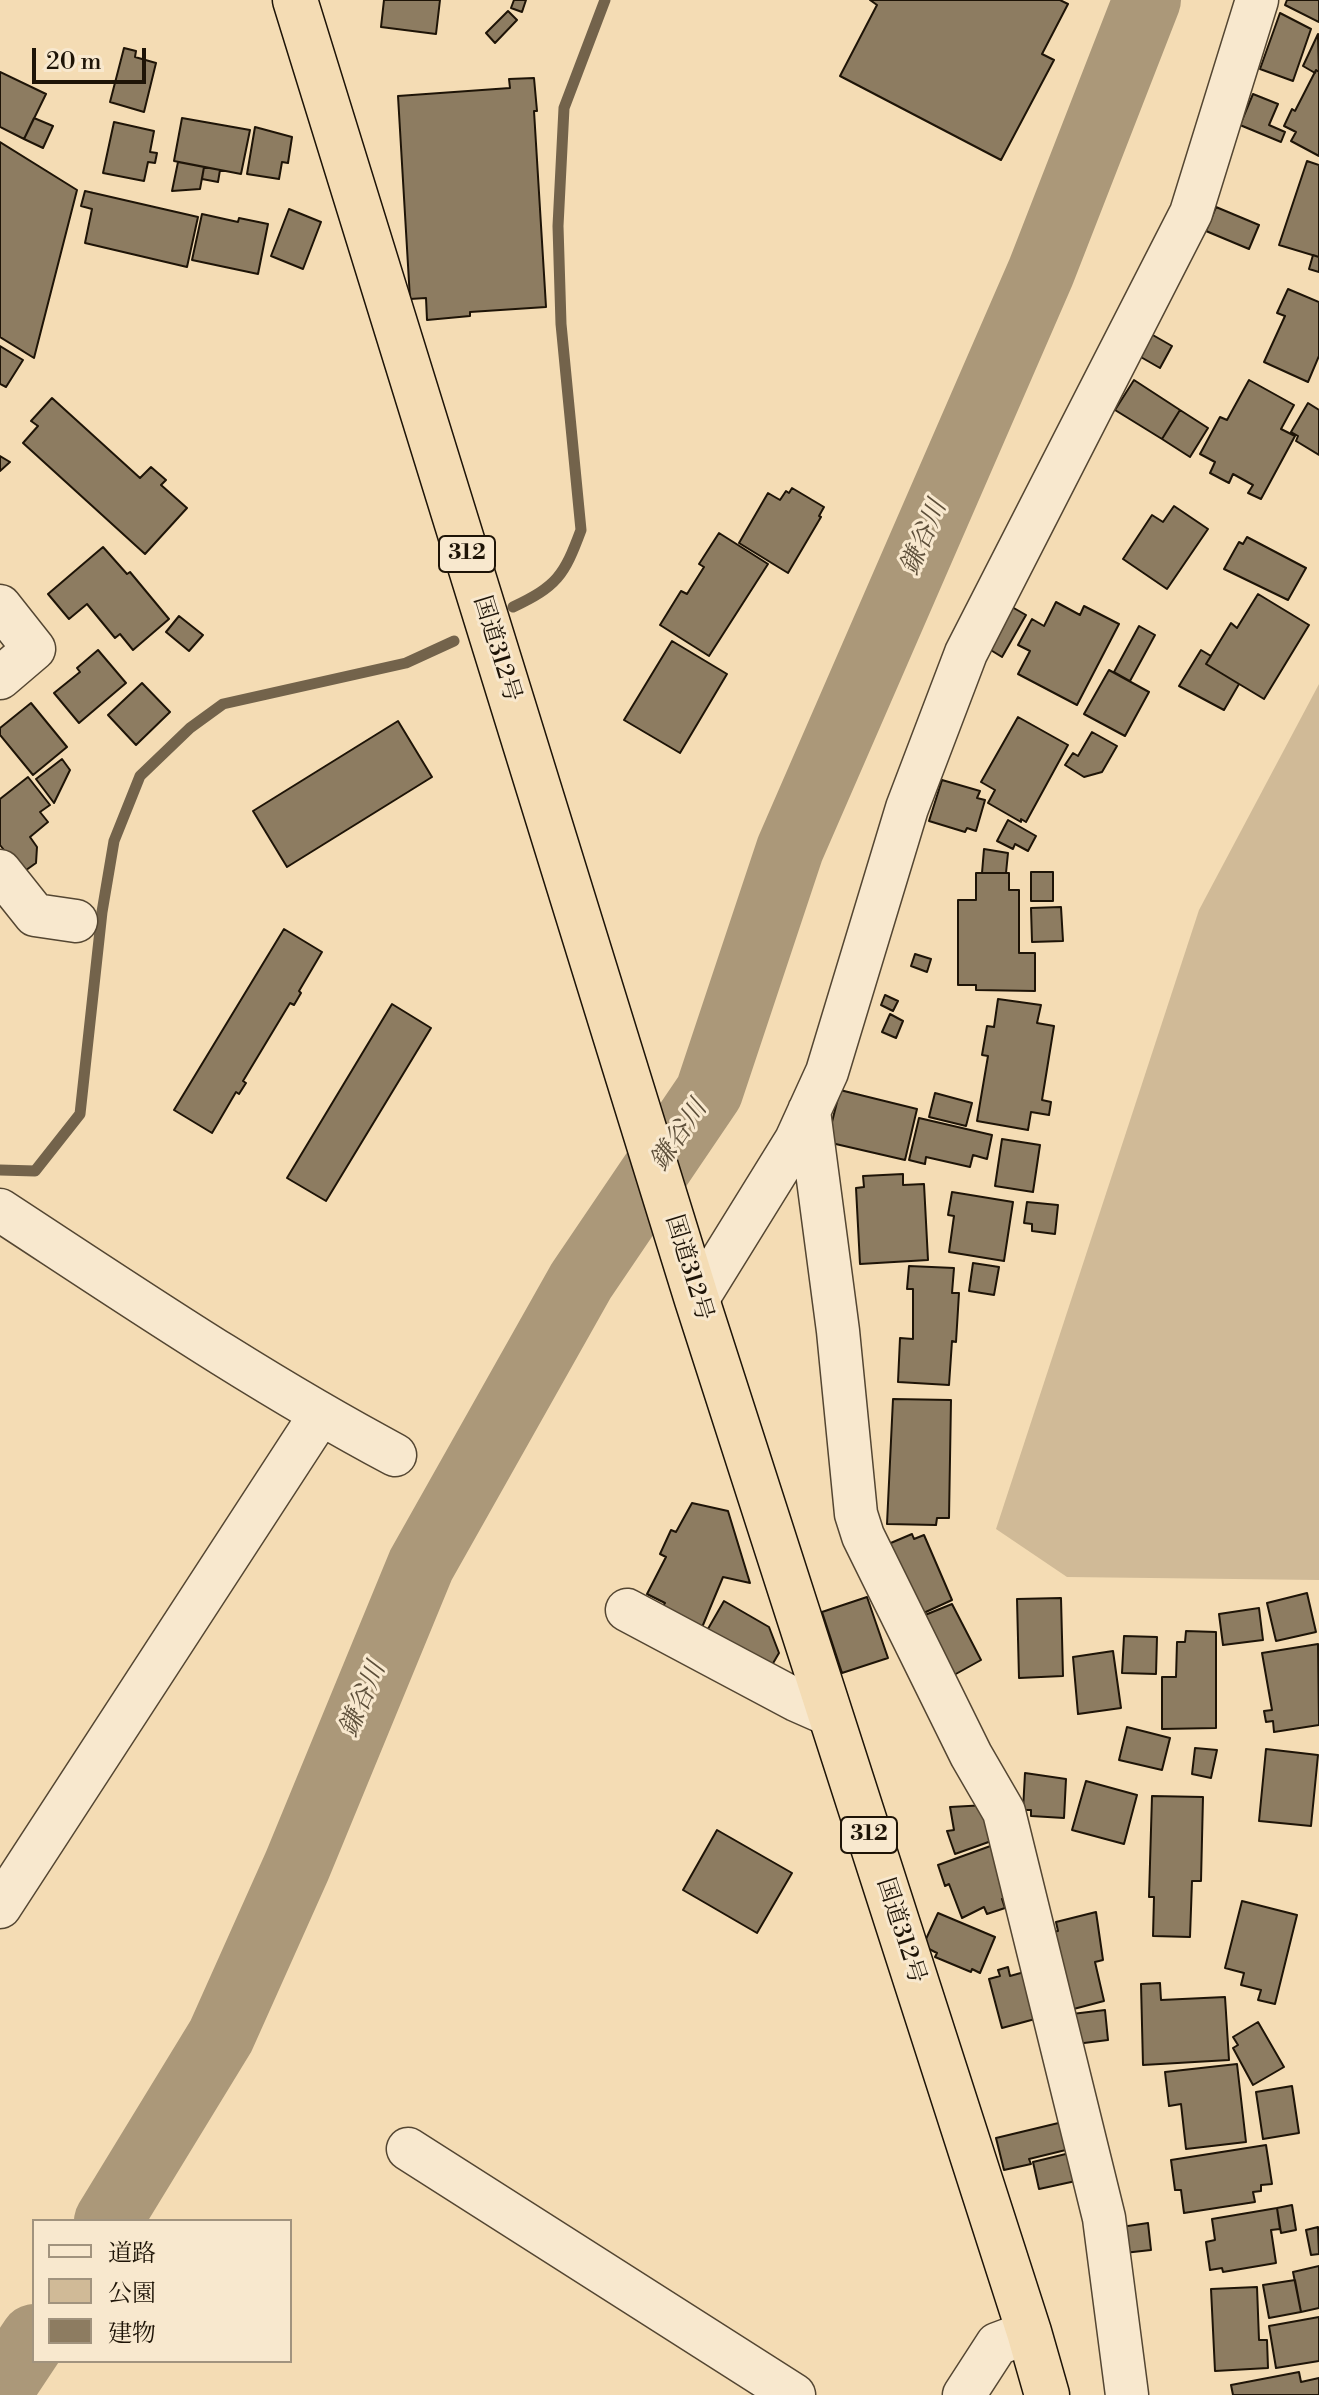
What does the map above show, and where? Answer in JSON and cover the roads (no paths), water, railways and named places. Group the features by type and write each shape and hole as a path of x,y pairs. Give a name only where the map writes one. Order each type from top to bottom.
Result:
{"highway":[{"name":"国道312号","path":"295,0 694,1287 1047,2395"}],"street":[{"path":"694,1287 796,1140 827,1072 907,808 966,653 1191,213 1257,0"},
{"path":"0,606 34,649 0,678"},
{"path":"0,871 35,915 76,921"},
{"path":"809,1111 838,1331 856,1514 863,1536 971,1755 1004,1812 1104,2218 1127,2395"},
{"path":"0,1210 251,1373 395,1455"},
{"path":"0,1907 320,1415"},
{"path":"627,1610 830,1715"},
{"path":"408,2149 794,2395"},
{"path":"964,2395 997,2344 1029,2332"}],"waterway":[{"path":"513,607 540,593 557,578 581,530 561,324 558,226 564,108 605,0"},
{"name":"鎌谷川","path":"109,2219 221,2036 297,1866 421,1565 581,1281 709,1092 790,849 1041,272 1147,0"},
{"path":"0,1170 35,1171 80,1114 102,912 114,841 140,776 190,728 223,704 406,663 454,641"},
{"name":"鎌谷川","path":"0,2389 32,2341"}]}
